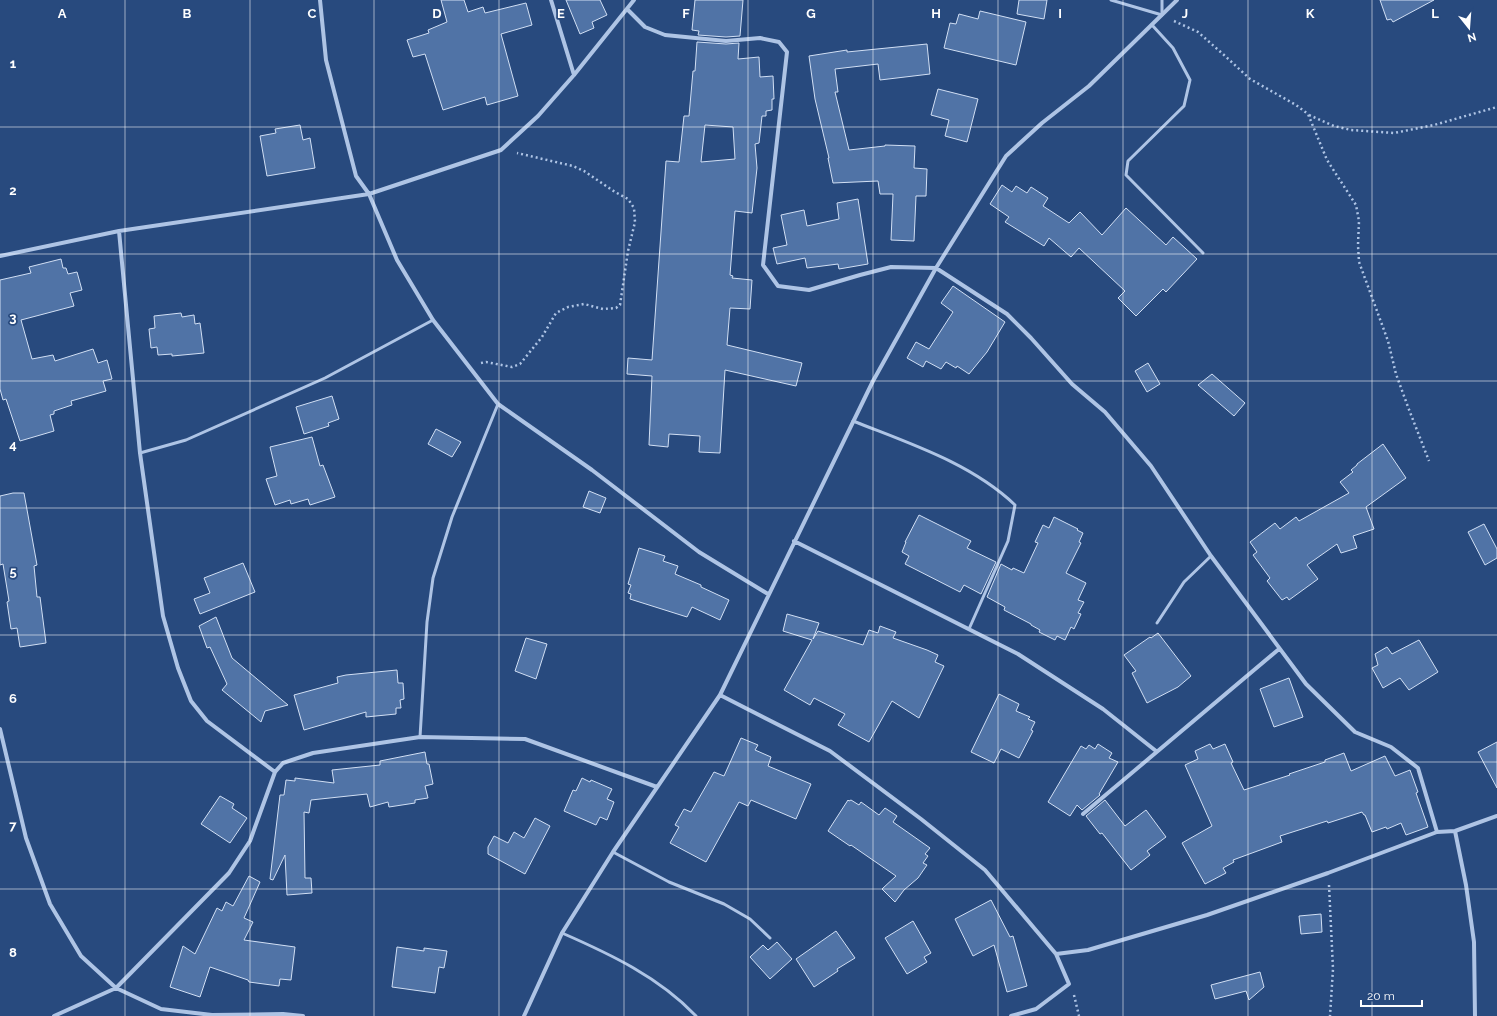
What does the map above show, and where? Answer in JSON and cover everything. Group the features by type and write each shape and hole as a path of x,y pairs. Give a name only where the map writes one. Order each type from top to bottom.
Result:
{"street":[{"path":"320,0 328,67 356,176 369,194 397,260 434,320 498,404 592,470 699,552 768,594"},
{"path":"551,0 574,75"},
{"path":"0,256 119,231 369,194 501,150 538,116 574,75 634,0"},
{"path":"524,1016 562,933 657,787 720,695 872,381 936,268 1006,156 1042,123 1089,86 1177,0"},
{"path":"627,9 645,27 665,35 726,41 760,38 779,42 787,52 762,265 778,286 809,290 860,274 891,267 936,268 1007,314 1072,384 1105,412 1151,466 1211,556 1306,684 1355,732 1391,747 1418,768 1437,832"},
{"path":"119,231 140,453 163,616 178,668 191,701 207,721 274,772"},
{"path":"794,541 1018,654 1103,709 1156,751"},
{"path":"1083,814 1279,649"},
{"path":"720,695 830,751 921,819 985,870 1056,954 1069,984 1036,1009 1011,1016"},
{"path":"0,729 26,838 50,904 81,956 116,988 161,1009 212,1015 283,1014 303,1016"},
{"path":"54,1016 116,988 229,873 250,841 274,772 282,763 313,753 420,737 525,739 657,787"},
{"path":"1056,954 1088,950 1192,919 1328,872 1437,832 1454,831 1497,816"},
{"path":"1454,831 1466,885 1474,942 1475,1016"}],"lane":[{"path":"1110,0 1162,15 1162,0"},
{"path":"1152,25 1173,48 1190,80 1184,106 1128,161 1126,175 1203,254"},
{"path":"140,453 186,440 325,378 434,320"},
{"path":"420,737 427,622 433,578 452,517 498,404"},
{"path":"852,421 947,459 1001,491 1015,505 1008,541 969,629"},
{"path":"1157,623 1184,582 1211,556"},
{"path":"614,852 669,882 724,904 750,919 770,938"},
{"path":"562,933 601,950 647,975 684,1003 696,1016"}],"path":[{"path":"1162,15 1198,32 1250,79 1308,114 1334,126 1351,130 1394,133 1434,125 1497,107"},
{"path":"1308,114 1327,160 1356,205 1359,221 1359,262 1388,341 1396,374 1430,461"},
{"path":"466,362 476,364 486,362 512,367 520,364 542,337 556,313 584,304 603,309 616,308 620,306 628,251 635,222 634,208 628,199 609,189 584,171 573,166 501,150"},
{"path":"1328,872 1333,969 1330,1016"},
{"path":"1069,984 1075,996 1079,1016"}],"building":[{"path":"441,0 464,0 468,12 483,7 485,13 526,3 532,25 501,34 518,96 487,105 485,97 443,110 425,54 413,57 407,40 429,33 428,30 447,22"},
{"path":"566,0 600,0 607,15 592,22 594,28 580,34"},
{"path":"695,0 743,0 740,36 726,37 698,35 699,31 692,30"},
{"path":"1019,0 1047,0 1044,19 1017,14"},
{"path":"1380,0 1434,0 1393,22 1391,19 1387,20"},
{"path":"980,11 1026,22 1016,65 944,48 950,23 956,24 959,14 978,19"},
{"path":"697,42 726,44 739,43 738,59 759,57 760,77 773,76 774,99 772,99 772,110 766,111 766,116 762,116 759,143 755,144 757,168 752,213 735,211 730,275 733,276 732,278 752,280 750,309 730,308 727,345 802,363 796,386 725,370 720,453 699,452 700,436 669,434 668,447 649,445 652,376 627,374 628,358 652,360 666,161 679,162 684,116 689,116 693,71 695,71","holes":["705,125 733,127 735,159 701,162"]},
{"path":"927,44 930,74 880,80 878,64 835,69 838,92 835,92 849,150 885,145 915,146 914,168 927,169 926,196 916,196 914,241 891,240 893,194 880,194 878,181 833,183 829,158 815,99 809,56 847,50 847,52"},
{"path":"938,89 978,99 967,142 945,136 949,120 931,115"},
{"path":"300,125 303,140 310,138 315,168 267,176 260,136 276,133 275,129"},
{"path":"1002,185 1012,192 1016,186 1027,193 1031,187 1048,198 1043,206 1069,223 1080,212 1102,235 1126,208 1166,245 1173,237 1197,259 1166,292 1163,289 1136,316 1118,298 1125,291 1079,248 1071,257 1049,238 1044,246 1005,222 1009,217 990,204"},
{"path":"858,199 868,264 839,269 838,264 807,268 805,258 777,264 773,248 787,245 781,215 804,210 807,226 839,219 837,203"},
{"path":"61,259 63,268 66,268 68,274 77,272 82,290 70,293 74,306 21,320 32,359 53,355 55,361 93,349 98,363 107,360 112,379 103,381 106,391 71,401 72,405 54,411 54,414 50,415 54,431 20,441 6,399 3,400 0,389 0,280 31,273 29,267"},
{"path":"953,286 1005,322 987,352 969,374 957,366 956,368 946,362 941,369 926,361 923,367 907,358 916,342 929,349 953,312 941,303"},
{"path":"181,313 182,317 194,315 195,324 200,323 204,353 172,356 172,354 158,355 157,347 151,348 149,329 155,328 154,316"},
{"path":"1148,363 1160,384 1147,392 1135,371"},
{"path":"1212,374 1245,403 1234,416 1198,385"},
{"path":"332,396 339,419 328,423 329,426 304,434 296,407"},
{"path":"436,429 461,442 452,457 428,444"},
{"path":"312,437 320,466 323,465 335,497 310,505 308,499 291,504 290,500 275,505 266,479 277,476 270,447"},
{"path":"1383,444 1406,478 1366,507 1374,529 1353,536 1357,548 1341,553 1337,544 1307,565 1318,579 1289,600 1287,597 1282,600 1267,581 1270,578 1253,555 1257,552 1250,542 1275,523 1280,529 1296,517 1299,521 1349,493 1340,482 1353,472 1351,470 1357,464"},
{"path":"589,491 606,498 600,513 583,507"},
{"path":"13,493 24,493 37,565 34,566 37,597 40,597 46,643 20,647 17,628 11,629 7,602 9,601 3,564 0,565 0,496"},
{"path":"919,515 971,541 967,548 996,562 981,594 964,585 960,592 905,564 909,556 902,552 905,542"},
{"path":"1054,517 1083,533 1079,542 1081,543 1066,573 1086,583 1078,600 1084,602 1078,613 1081,614 1074,629 1071,627 1065,640 1057,636 1055,640 1039,632 1040,630 1004,610 1005,607 987,597 1001,564 1012,570 1013,568 1024,573 1038,543 1035,542 1043,525 1049,528"},
{"path":"1484,524 1497,549 1497,558 1485,565 1468,532"},
{"path":"639,548 665,556 663,561 678,566 675,574 701,585 701,587 729,600 720,620 692,607 687,617 630,599 631,594 628,593 631,585 628,584"},
{"path":"243,563 255,592 200,614 194,599 210,593 204,578"},
{"path":"787,614 819,623 813,639 818,631 863,645 869,630 878,633 880,626 896,632 893,638 938,655 935,662 944,666 919,718 892,701 869,742 838,725 845,714 814,698 810,705 784,690 812,640 783,631"},
{"path":"216,617 232,658 288,705 265,711 261,722 222,690 227,684 210,647 207,648 199,626"},
{"path":"1158,633 1191,676 1178,687 1147,703 1132,673 1136,671 1124,655"},
{"path":"526,638 547,644 536,679 515,671"},
{"path":"1419,640 1438,672 1409,690 1400,678 1383,688 1372,668 1378,665 1375,654 1387,647 1392,654"},
{"path":"397,670 398,683 403,683 404,699 400,700 401,708 396,708 396,714 366,717 366,712 304,730 294,695 338,683 337,677"},
{"path":"1289,678 1303,717 1274,727 1260,689"},
{"path":"999,694 1019,704 1016,711 1030,717 1028,719 1035,722 1031,730 1033,731 1019,758 1001,749 994,763 971,752"},
{"path":"741,738 758,745 755,750 771,757 768,766 811,784 796,819 751,800 748,806 739,802 706,862 670,843 679,827 675,825 684,809 691,812 714,772 724,776"},
{"path":"1497,742 1497,788 1478,752"},
{"path":"1098,744 1112,753 1109,758 1118,762 1099,794 1100,795 1082,810 1077,805 1070,816 1048,802 1081,746 1086,749 1089,745 1095,749"},
{"path":"1210,744 1213,749 1225,744 1233,762 1231,763 1244,790 1290,775 1289,774 1325,762 1325,760 1344,753 1351,771 1385,756 1395,776 1410,770 1418,792 1416,793 1428,827 1406,835 1401,823 1387,829 1386,827 1372,832 1365,815 1362,812 1280,836 1282,842 1233,860 1234,862 1223,868 1226,873 1205,884 1182,843 1212,826 1185,765 1198,759 1195,751"},
{"path":"425,752 433,784 425,786 428,798 415,800 415,803 389,807 388,802 370,807 367,794 311,800 309,813 304,812 305,878 311,878 312,893 287,895 285,855 273,880 270,879 280,795 284,795 286,780 295,781 295,778 334,783 332,770 380,765 380,761"},
{"path":"582,778 590,782 591,780 612,789 607,799 614,802 607,820 600,817 596,825 564,811 573,790 576,791"},
{"path":"220,796 234,804 232,808 247,818 230,843 201,824"},
{"path":"848,800 851,800 859,805 861,802 879,815 885,808 897,816 893,822 930,848 925,854 928,856 923,863 927,865 918,878 904,890 895,902 882,889 896,876 828,831"},
{"path":"1105,800 1125,826 1146,810 1166,837 1147,851 1150,855 1131,870 1102,833 1100,834 1086,816"},
{"path":"535,818 550,826 525,874 488,854 488,847 494,836 508,843 514,832 524,838"},
{"path":"249,876 260,882 244,918 253,922 244,940 295,947 291,980 280,979 279,986 249,982 248,980 210,967 200,997 170,987 183,946 195,954 217,908 222,911 226,902 233,906"},
{"path":"991,900 1010,937 1013,936 1027,986 1007,992 994,945 973,956 955,919"},
{"path":"1321,914 1322,932 1301,934 1299,916"},
{"path":"913,921 931,953 924,957 927,962 907,974 885,938"},
{"path":"836,931 855,958 837,969 838,971 814,987 796,959"},
{"path":"777,942 792,959 770,979 750,957 763,945 768,950"},
{"path":"397,947 424,951 424,948 447,951 444,968 439,967 435,993 392,987"},
{"path":"1260,972 1264,987 1249,1000 1246,991 1215,999 1211,985"}]}
